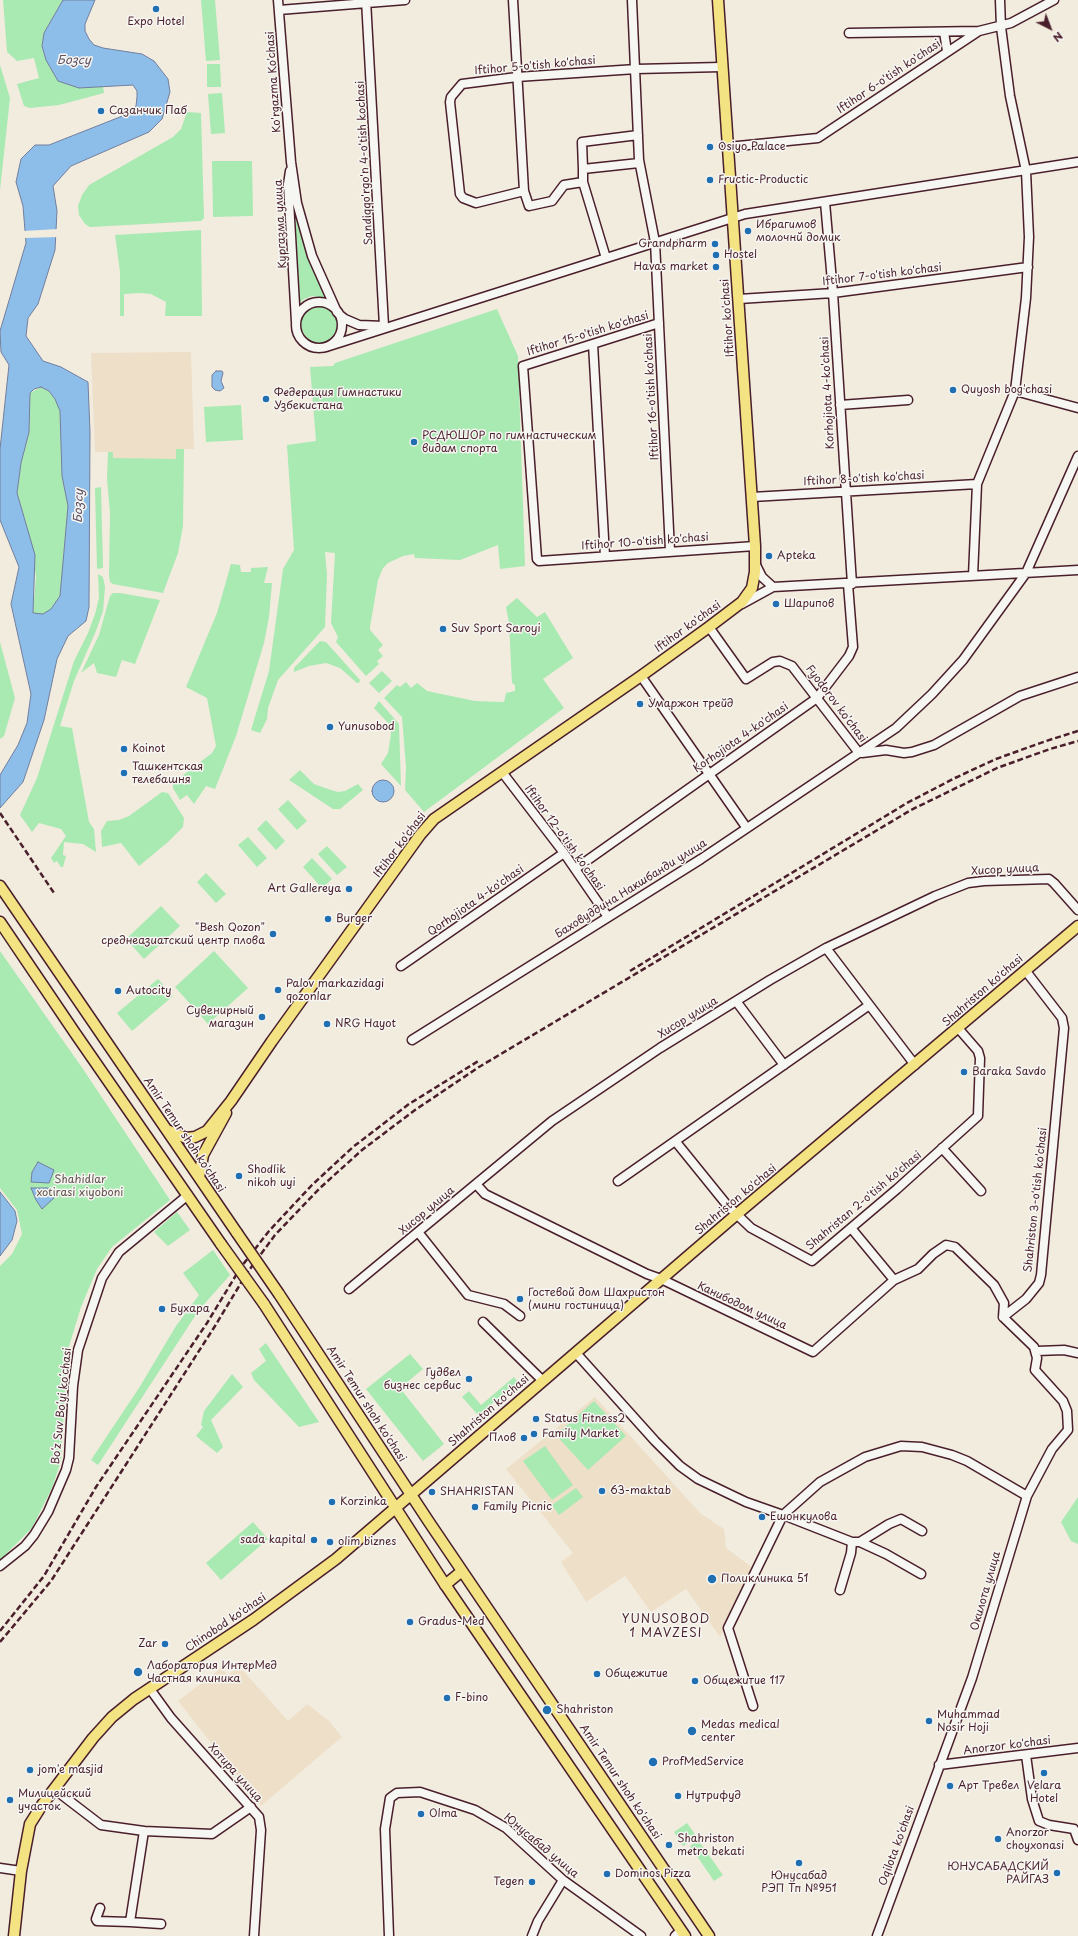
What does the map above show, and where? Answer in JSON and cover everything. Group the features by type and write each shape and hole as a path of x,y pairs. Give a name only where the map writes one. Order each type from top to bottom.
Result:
{"main road":[{"name":"Iftihor ko'chasi","path":"166,1130 182,1138 198,1136 207,1131 231,1101 276,1035 429,824 446,809 641,676 709,627 735,608 748,596 752,588 755,563 755,546 728,147 721,67 718,0"},
{"name":"Amir Temur shoh ko'chasi","path":"0,886 279,1294 462,1571 709,1936"},
{"path":"0,922 75,1033 264,1304 394,1508 680,1934"},
{"name":"Shahriston ko'chasi","path":"394,1508 737,1214 1078,926"},
{"name":"Iftihor ko'chasi","path":"198,1177 203,1155 231,1101"},
{"name":"Chinobod ko'chasi","path":"14,1936 21,1871 30,1824 54,1789 93,1738 112,1717 150,1689 253,1620 310,1579 394,1508"},
{"path":"445,1585 462,1571"}],"street":[{"name":"Ko'rgazma Ko'chasi","path":"278,0 291,162"},
{"path":"279,10 366,1 405,0"},
{"path":"513,0 524,192 529,206 552,201 564,185 583,182"},
{"path":"632,0 639,163 655,242"},
{"path":"973,576 978,484 1015,391 1023,329 1028,267 1029,215 1026,171 1010,96 1001,27 1000,0"},
{"name":"Iftihor 6-o'tish ko'chasi","path":"728,147 818,138 979,31 1001,27 1054,0"},
{"name":"Sandiqqo'rgo'n 4-o'tish kochasi","path":"366,1 387,326"},
{"path":"849,33 979,31"},
{"path":"944,32 948,51"},
{"name":"Iftihor 5-o'tish ko'chasi","path":"524,192 476,203 463,198 460,194 450,102 462,84 518,77 636,69 721,67"},
{"path":"606,258 583,182 582,142 638,135"},
{"name":"Кургазма улица","path":"291,162 297,203 312,256 337,312"},
{"name":"Кургазма улица","path":"291,162 288,184 296,322"},
{"path":"387,326 359,325 345,319 326,303 310,304 299,314 296,322 299,337 304,343 310,347 326,347 387,326 745,214 1078,162"},
{"path":"583,169 639,163"},
{"name":"Korhojiota 4-ko'chasi","path":"575,870 817,698 849,656 853,647 833,293 825,202"},
{"name":"Iftihor 16-o'tish ko'chasi","path":"655,242 670,552"},
{"name":"Iftihor 7-o'tish ko'chasi","path":"738,299 833,293 1028,267"},
{"path":"326,347 332,344 340,332 342,325 337,312"},
{"name":"Iftihor 15-o'tish ko'chasi","path":"538,561 523,366 659,323"},
{"path":"593,344 605,556"},
{"path":"1015,391 1078,408"},
{"path":"840,405 908,400"},
{"name":"Баховуддина Накшбанди улица","path":"412,1040 701,859 746,827 896,728 932,694 963,660 1026,573 1078,456"},
{"name":"Iftihor 8-o'tish ko'chasi","path":"752,497 978,484"},
{"name":"Iftihor 10-o'tish ko'chasi","path":"538,561 755,546"},
{"path":"755,563 762,577 774,587"},
{"path":"735,608 774,587 850,584 1078,570"},
{"name":"Fyodorov ko'chasi","path":"709,627 746,679 772,662 780,661 796,670 859,753"},
{"path":"641,676 746,827"},
{"path":"859,753 886,750 904,753 934,745 1020,696 1078,678"},
{"name":"Iftihor 12-o'tish ko'chasi","path":"502,772 564,853 608,918"},
{"name":"Qorhojiota 4-ko'chasi","path":"401,966 564,853"},
{"name":"Хисор улица","path":"349,1289 552,1121 654,1052 736,1001 826,948 936,896 968,883 984,881 1050,879 1078,910"},
{"path":"826,948 868,1006 915,1065"},
{"name":"Shahriston 3-o'tish ko'chasi","path":"1003,1317 1026,1299 1039,1283 1041,1274 1064,1028 1062,1018 1025,970"},
{"path":"736,1001 784,1065"},
{"path":"618,1181 676,1142 868,1006"},
{"name":"Shahristan 2-o'tish ko'chasi","path":"676,1142 727,1205 752,1228 812,1261 978,1116 980,1058 978,1050 958,1028"},
{"path":"942,1148 981,1192"},
{"name":"Канибодом улица","path":"476,1184 485,1194 647,1274 661,1279 813,1352 894,1280"},
{"name":"Boʻz Suv Boʻyi koʻchasi","path":"0,1566 25,1546 34,1534 48,1512 66,1470 69,1458 78,1350 102,1278 119,1252 188,1195"},
{"path":"851,1228 894,1280 918,1269 933,1254 946,1245 955,1246 994,1285 1004,1303 1003,1317 1037,1351 1064,1350 1078,1353"},
{"path":"418,1232 468,1294 504,1304 520,1316"},
{"path":"483,1322 543,1381"},
{"name":"Окилота улица","path":"939,1765 972,1678 1027,1496 1052,1449 1068,1430 1067,1411 1063,1401 1035,1370 1037,1351"},
{"path":"576,1353 680,1466 698,1479 746,1502 784,1514 886,1554 921,1574"},
{"path":"753,1706 728,1628 784,1514 813,1488 832,1475 865,1457 901,1446 922,1447 952,1455 967,1461 1027,1496"},
{"path":"840,1590 851,1553 856,1542 901,1519 922,1530"},
{"name":"Хотира улица","path":"150,1689 171,1718 259,1817 261,1830 254,1936"},
{"name":"Anorzor ko'chasi","path":"939,1765 1078,1748"},
{"path":"1026,1755 1032,1799 1039,1820 1049,1825 1074,1828 1078,1840"},
{"name":"Oqilota ko'chasi","path":"877,1936 939,1765"},
{"path":"54,1789 101,1825 144,1831 212,1834 251,1807"},
{"name":"Юнусабад улица","path":"389,1936 384,1829 390,1798 397,1793 420,1792 431,1794 475,1810 506,1828 563,1880 641,1936"},
{"path":"130,1922 144,1831"},
{"path":"0,1868 21,1871"},
{"path":"532,1936 538,1921 563,1880"},
{"path":"100,1908 96,1919 97,1921 161,1924"}],"shaded area":[{"path":"191,352 194,449 176,449 176,459 113,459 113,452 95,452 91,353"},
{"name":"63-maktab","path":"595,1397 700,1513 724,1529 726,1548 753,1568 720,1637 686,1589 651,1612 625,1576 586,1602 561,1562 573,1553 506,1469"},
{"path":"239,1666 288,1721 307,1704 329,1721 342,1737 261,1806 178,1701 221,1668 228,1675"}],"green space":[{"path":"3,0 63,0 44,33 42,46 46,60 58,81 79,88 103,86 104,93 59,105 30,108 24,106 17,84 39,78 34,58 17,61 7,52"},
{"path":"201,0 215,0 220,60 206,61"},
{"path":"207,64 220,64 221,87 207,87"},
{"path":"0,65 10,98 0,190"},
{"path":"222,93 225,133 211,134 208,94"},
{"path":"187,112 201,113 204,218 201,221 90,227 85,224 79,215 78,206 82,195 89,185 173,137 181,129"},
{"path":"212,161 252,161 253,216 213,217"},
{"path":"295,207 329,299 312,296 304,299 298,305"},
{"path":"201,230 202,316 165,316 166,302 151,294 140,293 124,294 124,316 120,316 120,272 115,235"},
{"path":"320,305 333,311 339,324 333,337 320,343 307,337 301,324 307,311"},
{"path":"497,309 518,356 525,566 500,569 498,545 460,560 415,558 414,554 403,556 388,563 383,568 378,580 370,627 370,630 383,645 378,650 383,656 377,661 379,664 366,676 336,642 338,637 331,623 335,553 325,552 327,575 325,627 278,680 268,708 267,719 260,733 251,730 269,671 283,569 294,550 287,445 316,441 310,367 333,366 335,363"},
{"path":"41,387 49,391 55,399 60,411 62,476 68,506 60,596 51,609 43,614 33,613 36,576 26,524 17,493 21,463 29,432 30,393"},
{"path":"241,405 243,440 206,442 204,407"},
{"path":"176,449 184,449 183,526 178,553 163,593 113,584 110,582 109,575 110,513 107,479 108,452 113,452 113,458 176,459"},
{"path":"101,487 103,568 97,569 95,488"},
{"path":"231,564 240,565 241,572 251,572 251,568 268,567 264,583 272,583 269,617 264,643 236,736 215,789 206,786 194,804 187,795 180,800 173,788 173,783 212,753 216,746 207,698 186,687 217,613"},
{"path":"98,574 103,577 105,587 103,611 74,681 60,726 72,728 89,822 94,829 96,852 83,844 64,842 63,855 66,856 63,867 61,867 57,861 54,863 51,858 66,836 61,829 39,823 32,832 20,815 37,778 74,661 88,633 95,614 99,598"},
{"path":"113,593 160,600 135,664 122,660 116,677 97,673 94,663 81,673 99,635 110,596"},
{"path":"517,598 537,617 545,612 573,658 543,679 564,708 424,812 405,790 406,767 402,717 384,698 397,685 400,687 406,682 411,688 417,683 427,691 475,701 504,702 506,693 515,691 515,685 512,683 509,623 506,607"},
{"path":"320,641 326,642 360,680 359,683 357,683 340,668 326,663 309,666 294,672 294,668"},
{"path":"0,642 15,698 4,736 0,739"},
{"path":"382,671 392,681 379,693 369,683"},
{"path":"379,701 399,724 401,786 381,764 388,753 391,734 390,725 374,708"},
{"path":"300,770 314,784 331,790 338,792 345,791 358,784 363,790 340,809 333,809 289,780"},
{"path":"162,792 168,793 184,818 183,827 168,842 139,866 121,843 102,847 101,831 107,821 119,820 129,816"},
{"path":"288,800 307,821 297,830 278,809"},
{"path":"266,820 285,841 276,850 257,829"},
{"path":"248,837 267,858 257,867 238,845"},
{"path":"327,846 347,867 337,875 318,854"},
{"path":"312,858 332,879 322,888 303,867"},
{"path":"206,873 226,894 216,903 197,882"},
{"path":"161,906 180,926 144,959 126,939"},
{"name":"Shahidlar xotirasi xiyoboni","path":"0,951 83,1069 170,1200 112,1247 97,1269 81,1307 67,1353 61,1461 52,1488 32,1528 0,1560 0,1266 12,1254 22,1234 17,1210 0,1188"},
{"path":"214,951 248,988 208,1024 175,987"},
{"path":"158,979 173,996 132,1031 117,1013"},
{"path":"177,1212 190,1230 168,1246 154,1232"},
{"path":"213,1250 230,1275 199,1310 98,1465 91,1460 139,1388 176,1326 199,1295 183,1273"},
{"path":"266,1343 319,1422 299,1427 254,1380 251,1373 266,1361 259,1349"},
{"path":"410,1354 423,1369 400,1388 444,1444 423,1461 366,1389"},
{"path":"232,1374 243,1387 211,1420 223,1447 217,1453 196,1436 203,1427 201,1425 204,1411"},
{"path":"514,1377 518,1382 478,1415 462,1397 469,1391 481,1405"},
{"path":"594,1401 626,1436 588,1470 556,1435"},
{"path":"545,1446 573,1485 552,1500 523,1461"},
{"path":"576,1488 583,1497 559,1515 552,1505"},
{"path":"1078,1497 1078,1544 1071,1541 1061,1522"},
{"path":"253,1522 268,1539 221,1580 206,1563"},
{"path":"687,1823 697,1837 683,1846 674,1832"},
{"path":"698,1840 723,1875 714,1881 690,1846"}],"water":[{"name":"Бозсу","path":"63,0 95,0 85,24 85,31 89,39 94,45 103,48 142,54 154,61 168,79 170,92 162,119 149,132 71,166 53,186 57,211 55,250 38,304 28,318 26,336 43,361 61,367 88,382 90,432 89,607 86,621 68,636 57,659 44,720 23,782 0,808 0,775 18,745 27,723 31,694 11,604 19,567 0,520 0,449 9,365 1,352 0,331 26,243 23,206 16,182 21,159 35,145 49,145 130,113 136,106 137,97 137,91 133,85 79,88 58,81 46,60 42,46 44,33","holes":["41,387 49,391 55,399 60,411 62,476 68,506 60,596 51,609 43,614 33,613 35,555 17,493 21,463 29,432 30,393 34,389"]},
{"path":"216,371 222,371 223,373 221,381 224,388 220,391 215,390 212,387 212,375"},
{"path":"383,780 387,781 393,787 393,795 387,801 383,802 379,801 373,795 372,791 373,787 379,781"},
{"path":"38,1162 54,1170 49,1183 31,1182 32,1172"},
{"path":"31,1188 49,1188 54,1198 42,1209"},
{"path":"0,1192 15,1211 17,1221 12,1240 0,1256"}],"pier":[{"path":"58,229 58,237 24,238 23,231"}],"railway":[{"path":"630,971 907,803 996,759 1078,731"},
{"path":"0,1642 51,1581 215,1326 247,1273 275,1235 320,1188 362,1150 415,1110 479,1067 911,810 997,768 1050,749 1078,741"},
{"path":"0,813 54,893"},
{"path":"0,1631 44,1576 96,1487 207,1323 241,1267 269,1231 312,1185 353,1147 409,1104 480,1060"}],"place":[{"name":"Expo Hotel","path":"156,9"},
{"name":"Сазанчик Паб","path":"101,111"},
{"name":"Osiyo Palace","path":"710,147"},
{"name":"Fructic-Productic","path":"710,180"},
{"name":"Ибрагимов молочнй домик","path":"748,231"},
{"name":"Grandpharm","path":"715,244"},
{"name":"Hostel","path":"716,255"},
{"name":"Havas market","path":"716,267"},
{"name":"Quyosh bog'chasi","path":"953,390"},
{"name":"Федерация Гимнастики Узбекистана","path":"266,399"},
{"name":"РСДЮШОР по гимнастическим видам спорта","path":"414,442"},
{"name":"Apteka","path":"769,556"},
{"name":"Шарипов","path":"776,604"},
{"name":"Suv Sport Saroyi","path":"443,629"},
{"name":"Умаржон трейд","path":"640,704"},
{"name":"Yunusobod","path":"330,727"},
{"name":"Koinot","path":"124,749"},
{"name":"Ташкентская телебашня","path":"124,773"},
{"name":"Art Gallereya","path":"349,889"},
{"name":"Burger","path":"328,919"},
{"name":"\"Besh Qozon\" среднеазиатский центр плова","path":"273,934"},
{"name":"Palov markazidagi qozonlar","path":"278,990"},
{"name":"Autocity","path":"118,991"},
{"name":"Сувенирный магазин","path":"262,1017"},
{"name":"NRG Hayot","path":"327,1024"},
{"name":"Baraka Savdo","path":"964,1072"},
{"name":"Shodlik nikoh uyi","path":"239,1176"},
{"name":"Гостевой дом Шахристон (мини гостиница)","path":"520,1299"},
{"name":"Бухара","path":"162,1309"},
{"name":"Гудвел бизнес сервис","path":"469,1379"},
{"name":"Status Fitness2","path":"536,1419"},
{"name":"Family Market","path":"534,1434"},
{"name":"Плов","path":"524,1438"},
{"name":"63-maktab","path":"602,1491"},
{"name":"SHAHRISTAN","path":"432,1492"},
{"name":"Korzinka","path":"332,1502"},
{"name":"Family Picnic","path":"475,1507"},
{"name":"Ешонкулова","path":"762,1517"},
{"name":"sada kapital","path":"314,1540"},
{"name":"olim biznes","path":"330,1542"},
{"name":"Поликлиника 51","path":"712,1579"},
{"name":"Gradus-Med","path":"410,1622"},
{"name":"Zar","path":"165,1644"},
{"name":"Лаборатория ИнтерМед Частная клиника","path":"138,1672"},
{"name":"Общежитие","path":"597,1674"},
{"name":"Общежитие 117","path":"695,1681"},
{"name":"F-bino","path":"447,1698"},
{"name":"Shahriston","path":"547,1710"},
{"name":"Muhammad Nosir Hoji","path":"929,1721"},
{"name":"Medas medical center","path":"692,1731"},
{"name":"ProfMedService","path":"653,1762"},
{"name":"jom'e masjid","path":"30,1770"},
{"name":"Velara Hotel","path":"1044,1773"},
{"name":"Арт Тревел","path":"950,1786"},
{"name":"Нутрифуд","path":"678,1796"},
{"name":"Милицейский участок","path":"10,1800"},
{"name":"Olma","path":"421,1814"},
{"name":"Anorzor choyxonasi","path":"998,1839"},
{"name":"Shahriston metro bekati","path":"669,1845"},
{"name":"Юнусабад РЭП Тп №951","path":"799,1863"},
{"name":"ЮНУСАБАДСКИЙ РАЙГАЗ","path":"1057,1873"},
{"name":"Dominos Pizza","path":"607,1874"},
{"name":"Tegen","path":"532,1882"}],"district":[{"name":"YUNUSOBOD 1 MAVZESI","path":"666,1627"}]}
